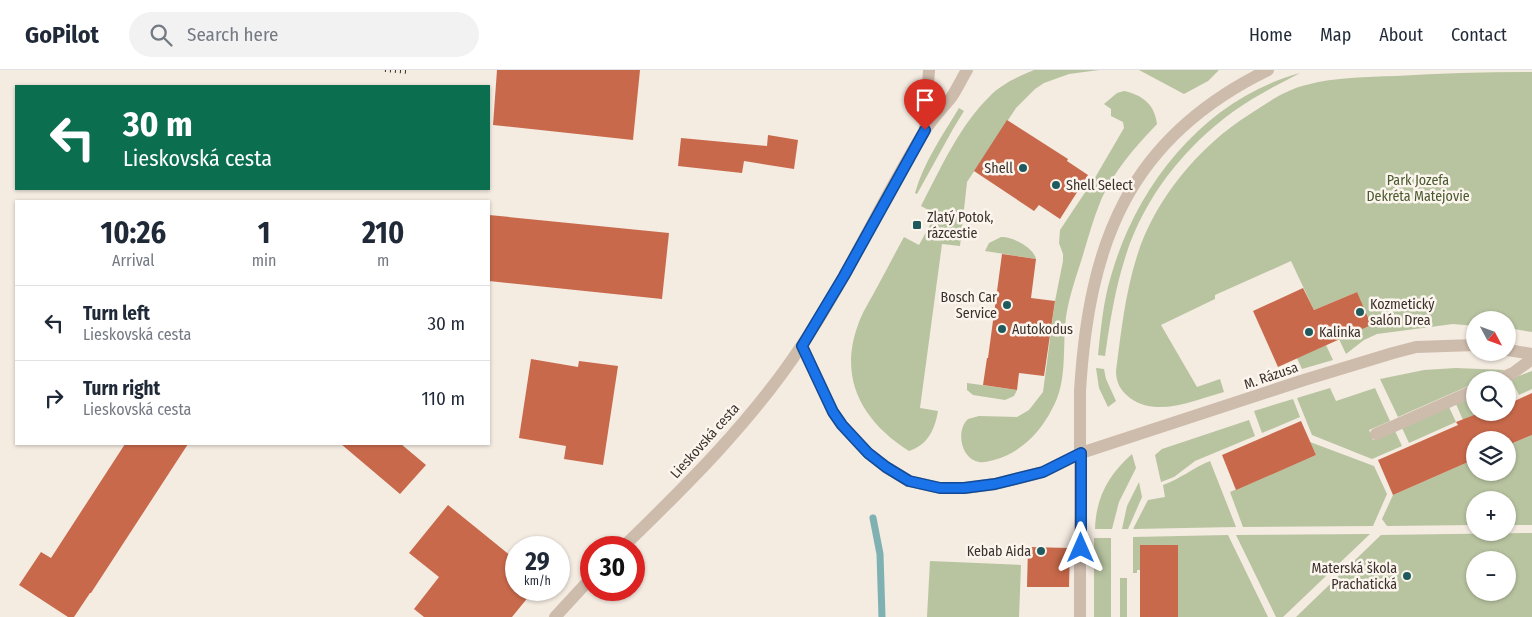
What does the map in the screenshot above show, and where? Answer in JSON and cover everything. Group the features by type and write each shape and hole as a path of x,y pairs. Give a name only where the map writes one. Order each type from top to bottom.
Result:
{"street":[{"name":"Lieskovská cesta","path":"925,130 929,70"},
{"name":"Lieskovská cesta","path":"634,536 714,456 764,397 802,346 844,276 925,130 951,98 967,70"},
{"path":"1080,617 1080,391 1086,325 1094,282 1106,243 1121,208 1142,171 1158,151 1176,133 1216,101 1268,70"},
{"name":"M. Rázusa","path":"1081,453 1393,353 1416,347 1466,344"},
{"path":"802,346 833,412 842,425 868,453 909,481 940,488 964,488 995,484 1043,472 1081,453"},
{"path":"1516,351 1532,354"},
{"path":"1516,371 1532,359"},
{"path":"1376,434 1466,394"},
{"path":"555,617 580,590"}],"green space":[{"path":"1034,70 1099,70 1069,74 1044,83 1035,89 1016,108 967,182 960,246 942,244 920,408 938,411 937,418 930,436 921,445 909,451 879,427 867,413 859,397 853,381 851,363 858,325 904,237 919,245 936,214 921,206 969,120 1000,87"},
{"path":"1139,70 1219,70 1208,81 1184,94"},
{"name":"Park Jozefa Dekréta Matejovie","path":"1532,72 1532,332 1516,329 1516,311 1466,311 1466,325 1453,324 1377,334 1364,340 1346,354 1339,339 1357,292 1314,310 1291,261 1215,295 1215,299 1161,325 1197,387 1220,379 1224,392 1189,403 1164,407 1152,407 1141,404 1124,393 1118,383 1116,371 1126,299 1137,256 1155,214 1167,194 1213,142 1231,127 1263,106 1298,87 1317,82 1362,77"},
{"path":"1300,73 1234,111 1199,140 1168,175 1144,213 1134,234 1119,280 1105,356 1098,355 1104,306 1111,276 1123,242 1138,209 1157,178 1205,124 1234,103 1266,85"},
{"path":"1124,91 1137,95 1151,106 1157,124 1118,169 1098,207 1067,310 1064,364 1057,398 1042,426 1021,447 994,460 981,462 973,459 964,450 961,436 964,424 968,419 979,416 1017,417 1029,410 1043,392 1055,301 1063,261 1063,254 1059,243 1060,230 1096,176 1124,128 1123,122 1111,116 1111,109 1104,104 1117,93"},
{"path":"959,108 964,111 917,194 915,193 928,160"},
{"path":"1001,237 1011,238 1027,247 1036,259 985,251 989,243"},
{"path":"1326,345 1333,360 1302,369 1297,358"},
{"path":"1096,368 1104,369 1106,379 1116,401 1108,407 1099,388"},
{"path":"1456,368 1505,370 1466,371 1466,387 1398,417 1380,379 1424,370"},
{"path":"1532,371 1532,389 1519,395 1516,389 1516,377"},
{"path":"967,383 1017,390 1014,396 1005,400 973,395 967,390"},
{"path":"1330,388 1336,401 1375,388 1390,421 1369,430 1373,440 1395,431 1402,446 1372,459 1312,435 1297,398"},
{"path":"1293,399 1300,417 1262,433 1254,411"},
{"path":"1466,399 1466,419 1463,420 1456,404"},
{"path":"1449,407 1456,422 1409,443 1402,428"},
{"path":"1249,420 1255,436 1195,461 1174,477 1161,482 1155,455 1162,449"},
{"path":"1532,435 1532,525 1516,525 1516,491 1466,491 1466,525 1387,526 1382,519 1393,495 1466,463 1466,481 1516,481 1516,442"},
{"path":"1310,442 1374,466 1387,494 1373,526 1243,527 1230,492 1316,455"},
{"path":"1132,454 1136,468 1119,502 1112,529 1095,529 1098,507 1105,488 1116,470"},
{"path":"1210,461 1236,527 1133,529 1148,500 1165,497 1163,485"},
{"path":"1139,482 1142,497 1128,529 1122,529 1127,506"},
{"name":"Materská škola Prachatická","path":"1516,533 1532,533 1532,617 1296,617 1381,535 1466,534 1466,541 1516,541"},
{"path":"1370,534 1283,617 1276,617 1236,535"},
{"path":"1228,535 1268,617 1178,617 1178,545 1140,545 1140,570 1137,570 1137,573 1133,573 1133,537"},
{"path":"1094,538 1111,538 1111,617 1094,617"},
{"path":"930,561 1021,565 1019,617 927,617"},
{"path":"1120,578 1127,578 1127,617 1120,617"}],"building":[{"path":"497,70 640,70 633,140 493,125"},
{"path":"1007,120 1068,159 1067,161 1088,175 1060,219 1039,205 1034,211 974,171"},
{"path":"768,135 798,140 794,169 744,161 742,173 678,166 681,138 767,146"},
{"path":"490,215 669,233 662,299 490,281"},
{"path":"1002,254 1036,259 1031,298 1055,301 1044,376 1019,373 1017,390 983,385"},
{"name":"Kalinka","path":"1303,288 1314,310 1357,292 1371,325 1278,367 1253,311"},
{"path":"531,359 578,367 579,361 618,366 603,465 564,459 566,446 519,438"},
{"path":"1532,393 1532,435 1516,442 1516,431 1466,431 1466,463 1393,495 1378,460 1458,425 1456,422 1466,418 1466,421 1516,421 1516,400"},
{"path":"1301,421 1316,455 1236,490 1222,455"},
{"path":"124,445 187,445 74,617 68,617 19,585 41,552 51,558"},
{"path":"342,445 402,445 426,465 400,494"},
{"path":"448,505 505,551 505,601 525,601 512,617 424,617 414,609 439,577 409,553"},
{"path":"1140,545 1178,545 1178,617 1140,617"},
{"path":"1028,547 1070,548 1069,587 1027,587"}],"waterway":[{"path":"873,518 880,554 882,617"}],"railway":[{"path":"385,70 409,72"}],"place":[{"name":"Shell","path":"1023,168"},
{"name":"Shell Select","path":"1056,185"},
{"name":"Zlatý Potok, rázcestie","path":"917,225"},
{"name":"Bosch Car Service","path":"1007,305"},
{"name":"Kozmetický salón Drea","path":"1360,312"},
{"name":"Autokodus","path":"1002,329"},
{"name":"Kalinka","path":"1309,332"},
{"name":"Kebab Aida","path":"1041,551"},
{"name":"Materská škola Prachatická","path":"1407,576"}],"route":[{"path":"925,130 830,302 802,346 833,412 842,425 868,453 909,481 923,486 940,488 964,488 995,484 1043,472 1081,453 1081,548"}]}
